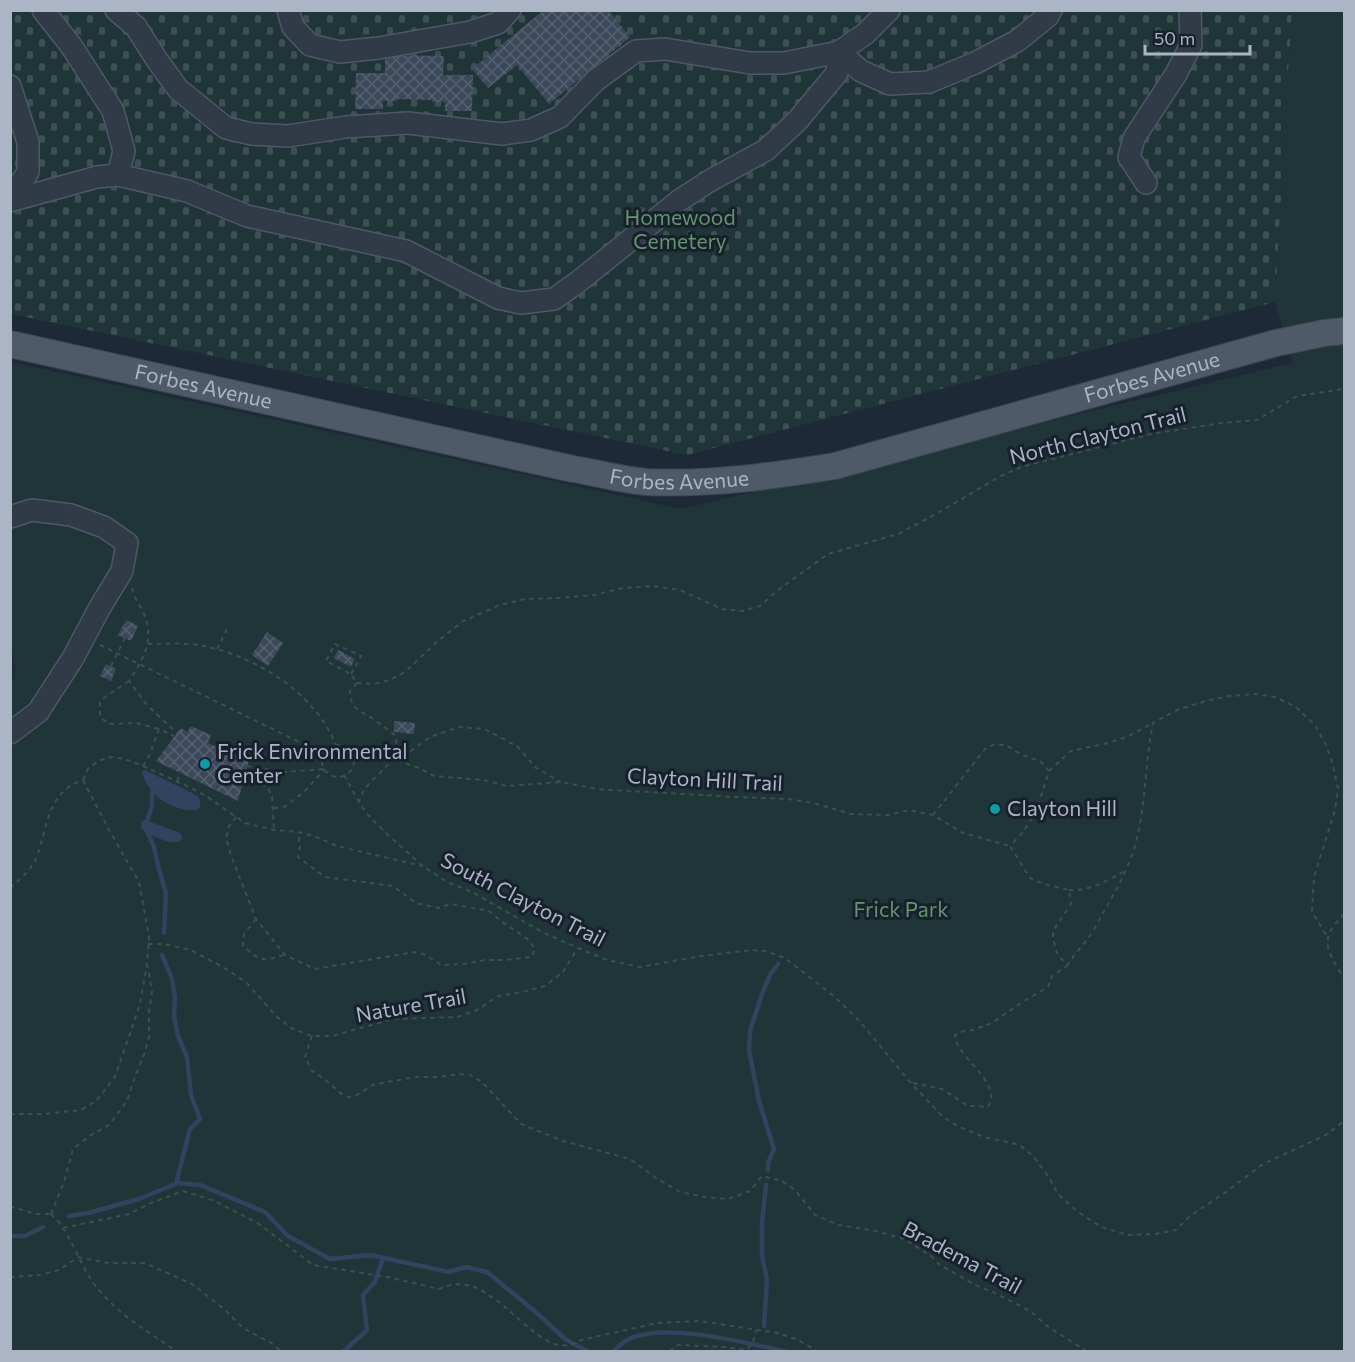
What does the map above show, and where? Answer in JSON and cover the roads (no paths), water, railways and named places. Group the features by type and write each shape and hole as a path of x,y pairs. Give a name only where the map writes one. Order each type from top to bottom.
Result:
{"main road":[{"name":"Forbes Avenue","path":"10,344 573,469 645,482 769,477 836,466 1276,343 1344,331"}],"lane":[{"path":"42,10 72,47 113,111 124,151 118,175"},
{"path":"116,10 136,27 178,89 226,128 252,134 288,136 346,127 408,123 502,134 531,130 560,117 596,80 636,51 665,49 750,63 784,63 839,52 865,34 889,10"},
{"path":"288,10 293,27 310,45 340,52 379,48 470,32 498,23 510,10"},
{"path":"839,52 861,71 890,84 929,82 975,63 1017,41 1048,16 1051,10"},
{"path":"1146,183 1129,157 1134,138 1176,74 1191,45 1190,10"},
{"path":"10,200 97,177 118,175 188,191 247,216 406,251 498,298 521,303 554,299 680,200 766,150 797,121 837,73 839,52"},
{"path":"10,86 28,142 28,172 10,200"},
{"path":"10,517 32,510 71,515 104,527 127,543 122,571 73,658 38,712 10,733"}],"water":[{"path":"145,770 198,796 200,807 197,810 188,810 162,801 149,788 142,771"},
{"path":"145,820 180,833 183,838 178,842 159,838 141,828 142,821"}],"waterway":[{"path":"152,792 147,831 154,847 166,893 164,933"},
{"path":"162,955 172,979 175,998 174,1016 178,1036 187,1057 191,1095 200,1119 190,1129 178,1183"},
{"path":"768,1170 768,1163 774,1149 759,1101 749,1050 750,1031 762,994 770,975 778,964"},
{"path":"69,1216 139,1199 178,1183 200,1185 265,1212 288,1236 330,1259 371,1255 448,1272 466,1267 487,1272 565,1339 589,1352"},
{"path":"764,1326 767,1280 762,1256 762,1223 766,1185"},
{"path":"10,1236 25,1236 43,1227"},
{"path":"343,1352 367,1330 363,1295 375,1282 383,1258"},
{"path":"612,1352 631,1338 666,1333 709,1336 788,1352"}],"place":[{"name":"Frick Environmental Center","path":"205,764"},
{"name":"Clayton Hill","path":"995,809"}],"park label":[{"name":"Homewood Cemetery","path":"680,230"},
{"name":"Frick Park","path":"901,910"}]}
